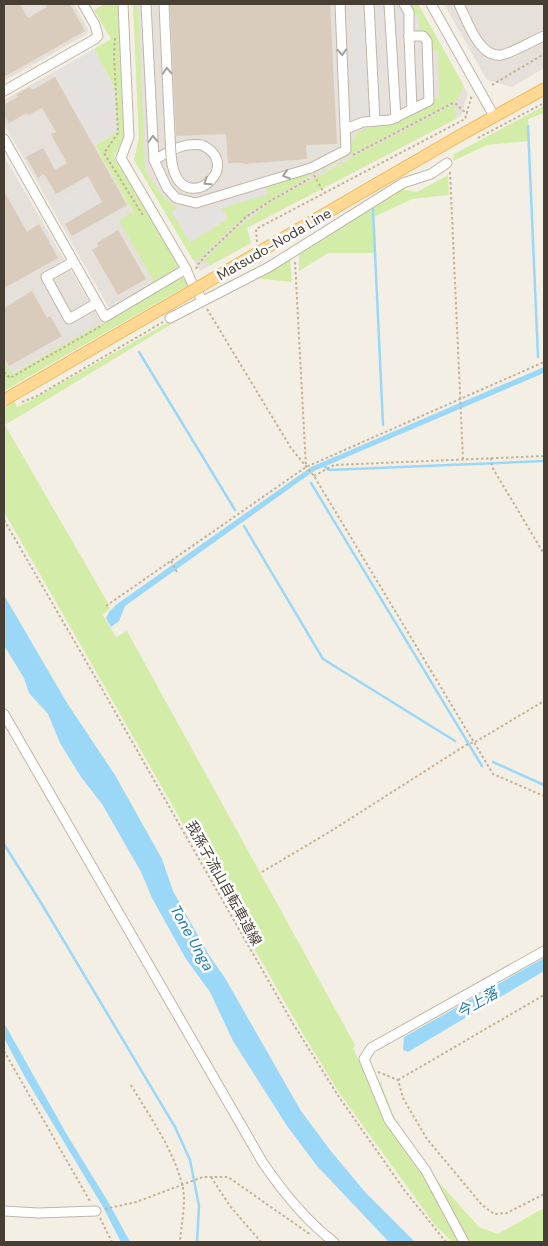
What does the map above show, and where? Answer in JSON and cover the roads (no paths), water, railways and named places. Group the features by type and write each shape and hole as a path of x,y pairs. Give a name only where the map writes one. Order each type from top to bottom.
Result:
{"main road":[{"name":"Matsudo-Noda Line","path":"4,400 262,245 544,89"}],"street":[{"path":"4,91 98,36 98,32 83,4"},
{"path":"123,4 129,137 121,158 191,269 191,281 202,300"},
{"path":"146,4 154,160 167,188 176,198 196,203 311,168 346,150 340,4"},
{"path":"154,160 175,148 194,144 202,145 210,149 215,155 217,169 210,182 204,186 190,188 178,180 173,166 170,137 164,4"},
{"path":"369,4 375,121"},
{"path":"389,4 396,118"},
{"path":"404,4 409,12 412,109"},
{"path":"431,4 494,116"},
{"path":"459,4 480,47 490,54 502,56 544,36"},
{"path":"346,129 363,122 396,118 429,101 427,41 423,36 410,36"},
{"path":"4,139 105,320 191,269"},
{"path":"170,318 294,253 403,183 431,174 447,163"},
{"path":"73,262 46,277 69,318 97,303"},
{"path":"4,714 263,1163 314,1225 334,1242"},
{"path":"464,1242 426,1171 389,1120 364,1059 371,1048 544,951"},
{"path":"4,1211 38,1214 96,1211"}],"water":[{"path":"544,367 544,373 314,471 125,606 119,621 111,627 106,618 117,604 311,467"},
{"name":"Tone Unga","path":"4,595 67,703 115,775 162,859 173,891 301,1111 365,1192 415,1242 389,1242 317,1166 287,1126 233,1041 210,992 186,959 152,898 141,872 102,804 81,777 60,743 48,714 29,693 24,678 5,647"},
{"name":"今上落","path":"544,958 544,971 408,1052 403,1050 404,1037"},
{"path":"4,1023 130,1242 121,1242 103,1207 26,1079 4,1038"}],"waterway":[{"path":"528,126 538,357"},
{"path":"373,209 383,425"},
{"path":"139,352 235,510"},
{"path":"323,465 329,470 544,461"},
{"path":"311,483 482,766"},
{"path":"244,526 323,659 455,741"},
{"path":"493,762 544,785"},
{"path":"4,844 175,1127 190,1160 199,1206 197,1242"}]}
